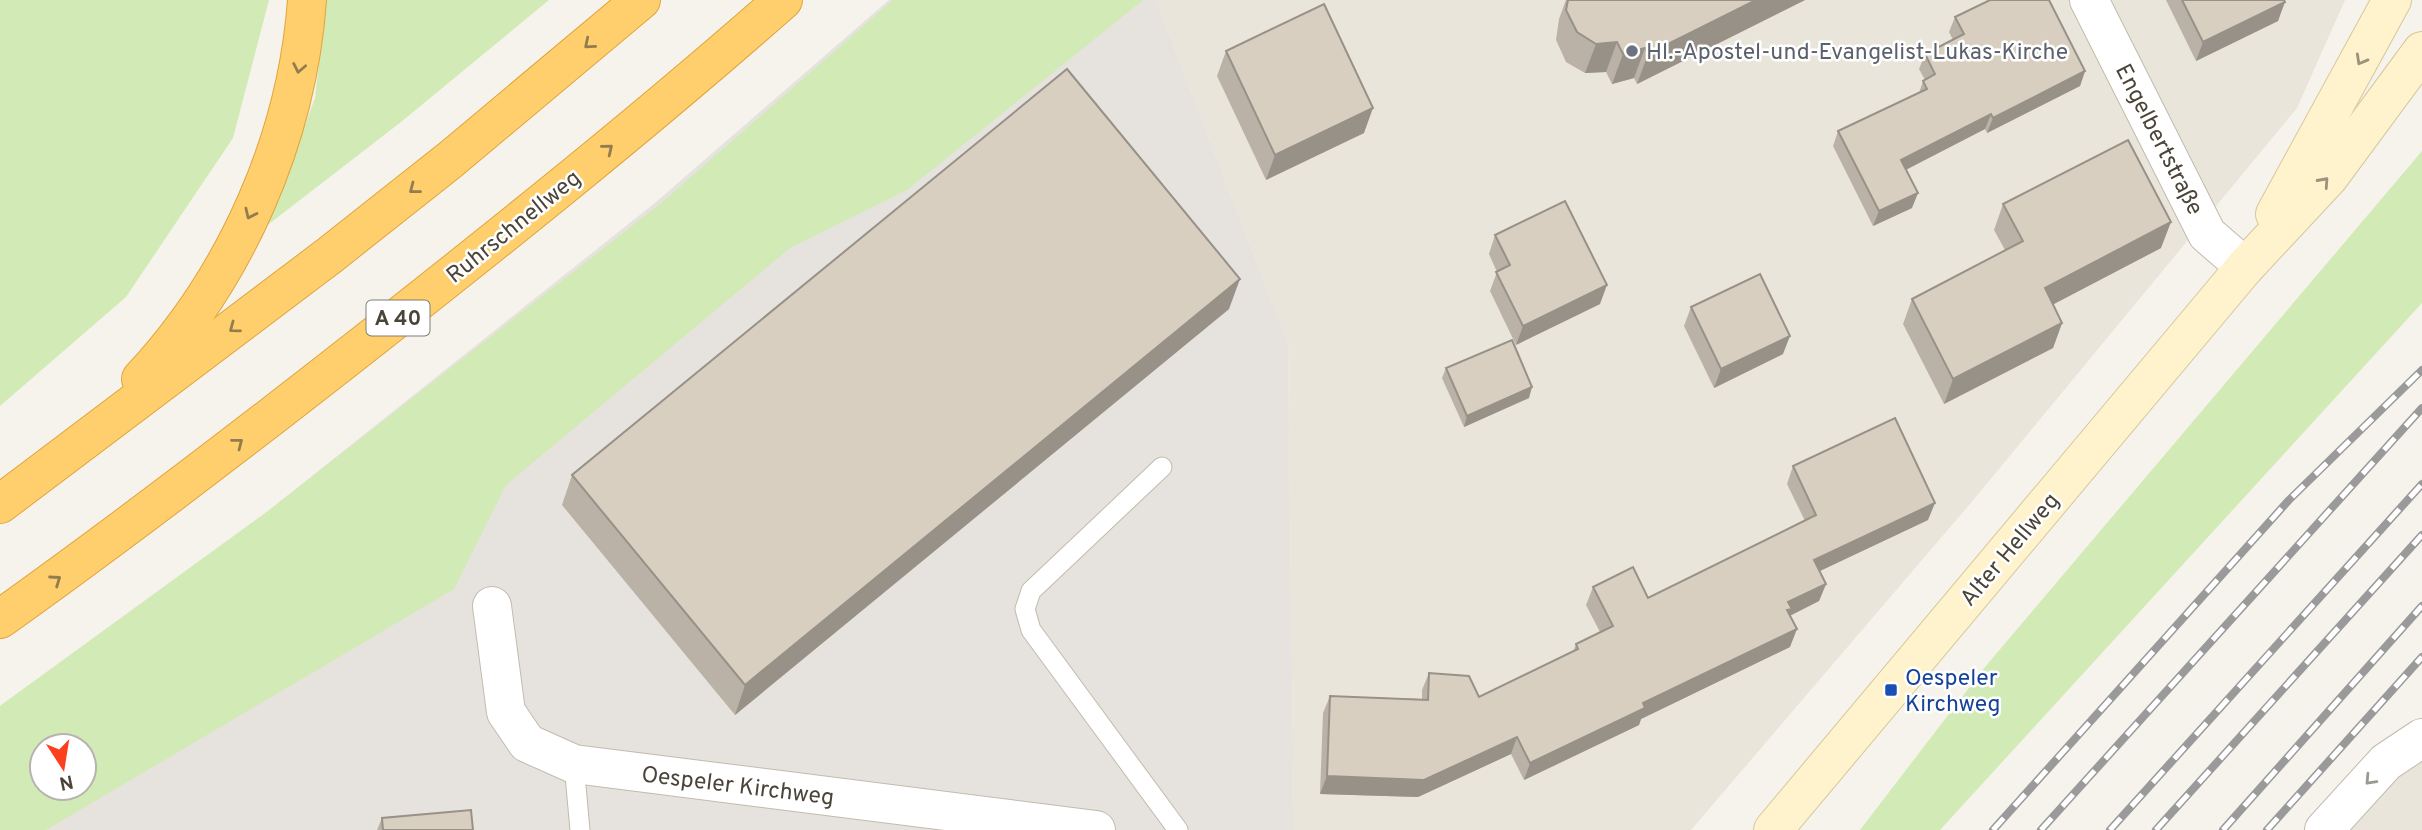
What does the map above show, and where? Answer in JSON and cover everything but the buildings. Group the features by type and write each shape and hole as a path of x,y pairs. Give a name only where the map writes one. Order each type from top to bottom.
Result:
{"highway":[{"path":"37,477 123,399 150,369 181,332 227,259 263,185 279,140 297,76 307,0"},
{"path":"0,504 330,255 450,160 641,0"},
{"name":"Ruhrschnellweg","path":"0,619 221,456 434,289 674,96 783,0"}],"street":[{"name":"Engelbertstraße","path":"2089,0 2207,234 2245,267"},
{"name":"Alter Hellweg","path":"2245,267 2392,0"},
{"name":"Alter Hellweg","path":"1773,830 2245,267 2329,177 2422,51"},
{"name":"Oespeler Kirchweg","path":"492,606 506,712 527,743 574,764 1036,826 1096,830"},
{"path":"2324,830 2386,762 2422,738"}],"lane":[{"path":"1162,467 1031,591 1025,609 1031,630 1178,830"},
{"path":"574,764 580,830"}],"shaded area":[{"path":"889,0 1156,0 1288,344 1294,830 0,830 0,706 268,511 656,202"},
{"path":"1156,0 2345,0 2297,108 1975,498 1691,830 1294,830 1288,344"},
{"path":"2422,732 2422,830 2335,830"}],"green space":[{"path":"0,0 269,0 233,138 126,297 0,406"},
{"path":"326,0 549,0 401,122 256,234 284,181 315,98"},
{"path":"893,0 1143,0 907,190 790,248 506,485 454,589 98,799 98,732 28,732 28,802 93,802 46,830 0,830 0,706 268,511 660,204"},
{"path":"2422,151 2422,303 1940,830 1860,830 1985,667"}],"railway":[{"path":"1993,830 2289,500 2422,370"},
{"path":"2041,830 2422,408"},
{"path":"2110,830 2422,484"},
{"path":"2156,830 2422,535"},
{"path":"2223,830 2422,606"},
{"path":"2267,830 2422,657"}],"place":[{"name":"Hl.-Apostel-und-Evangelist-Lukas-Kirche","path":"1632,51"},
{"name":"Oespeler Kirchweg","path":"1891,690"}]}
